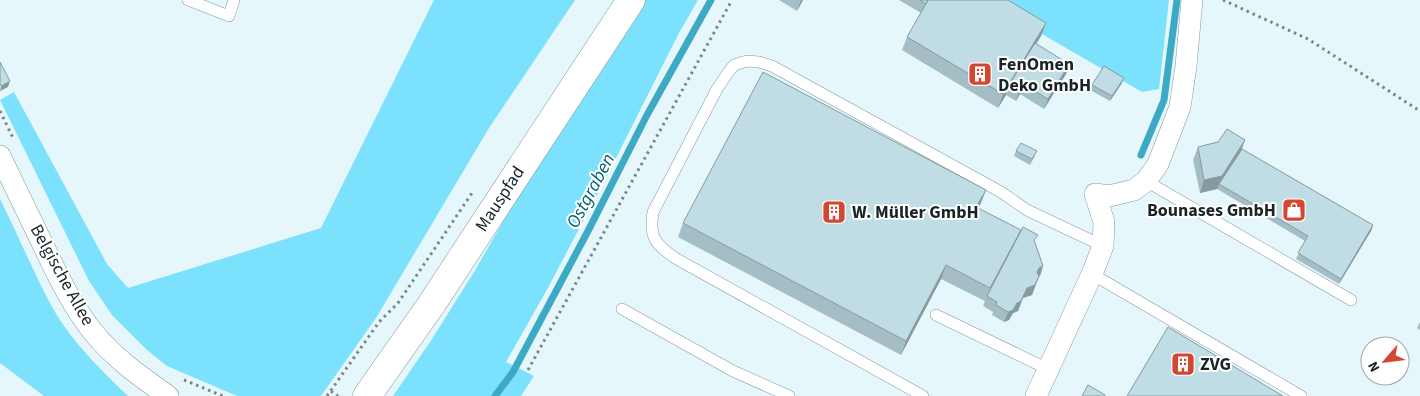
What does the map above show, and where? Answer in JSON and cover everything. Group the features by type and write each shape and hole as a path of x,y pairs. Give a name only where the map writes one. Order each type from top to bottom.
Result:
{"street":[{"name":"Mauspfad","path":"367,396 432,305 631,0"},
{"path":"1036,396 1092,274 1102,246 1104,222 1095,194 1109,196 1134,190 1146,181 1158,164 1180,106 1192,0"},
{"name":"Belgische Allee","path":"8,151 60,280 75,306 93,332 114,355 137,375 168,396"}],"lane":[{"path":"188,0 229,16 234,0"},
{"path":"923,396 675,258 662,249 654,240 650,227 653,212 717,89 734,65 747,61 772,66 1001,192 1028,210 1102,246"},
{"path":"1146,181 1351,300"},
{"path":"1092,274 1301,396"},
{"path":"622,309 733,371 789,396"},
{"path":"936,315 1048,369"}],"path":[{"path":"528,370 732,0"},
{"path":"1223,0 1308,39 1420,111"},
{"path":"0,111 8,151"},
{"path":"327,396 379,322 398,303 476,187"},
{"path":"179,377 223,396"},
{"path":"331,390 338,396"}],"shaded area":[{"path":"434,0 575,0 489,128 376,318 321,396 237,396 167,366 147,350 112,315 89,281 0,100 14,92 107,264 128,288 321,228"},
{"path":"644,0 698,0 679,33 549,286 506,362 534,376 521,396 393,396 474,272 540,158"},
{"path":"983,0 1169,0 1159,89 1142,92"},
{"path":"0,199 50,303 66,329 106,375 128,396 44,396 0,363"}],"building":[{"path":"920,0 928,0 926,4"},
{"name":"FenOmen Deko GmbH","path":"928,0 1008,0 1046,23 1003,94 907,37"},
{"path":"1035,43 1069,64 1048,99 1023,84 1019,91 1009,85"},
{"path":"0,62 10,81 1,86 0,84"},
{"path":"1104,66 1124,78 1112,96 1092,85"},
{"name":"W. Müller GmbH","path":"763,72 986,190 976,207 1021,230 990,288 946,265 906,341 683,223"},
{"path":"1227,129 1245,140 1222,176 1204,180 1198,147 1218,142"},
{"path":"1021,143 1037,151 1032,159 1016,151"},
{"name":"Bounases GmbH","path":"1242,149 1373,225 1341,279 1298,253 1308,236 1219,184"},
{"path":"1023,227 1038,235 1034,240 1043,266 1037,272 1039,276 1035,285 1027,288 1021,301 1017,303 1013,310 1008,312 996,305 997,302 987,296"},
{"name":"ZVG","path":"1168,327 1283,396 1127,396"},
{"path":"1088,385 1105,395 1105,396 1082,396"}],"waterway":[{"name":"Ostgraben","path":"495,396 513,372 647,115 711,0"},
{"path":"1141,155 1164,100 1177,0"}],"place":[{"name":"FenOmen Deko GmbH","path":"980,74"},
{"name":"Bounases GmbH","path":"1294,210"},
{"name":"W. Müller GmbH","path":"834,212"},
{"name":"ZVG","path":"1183,364"}]}
